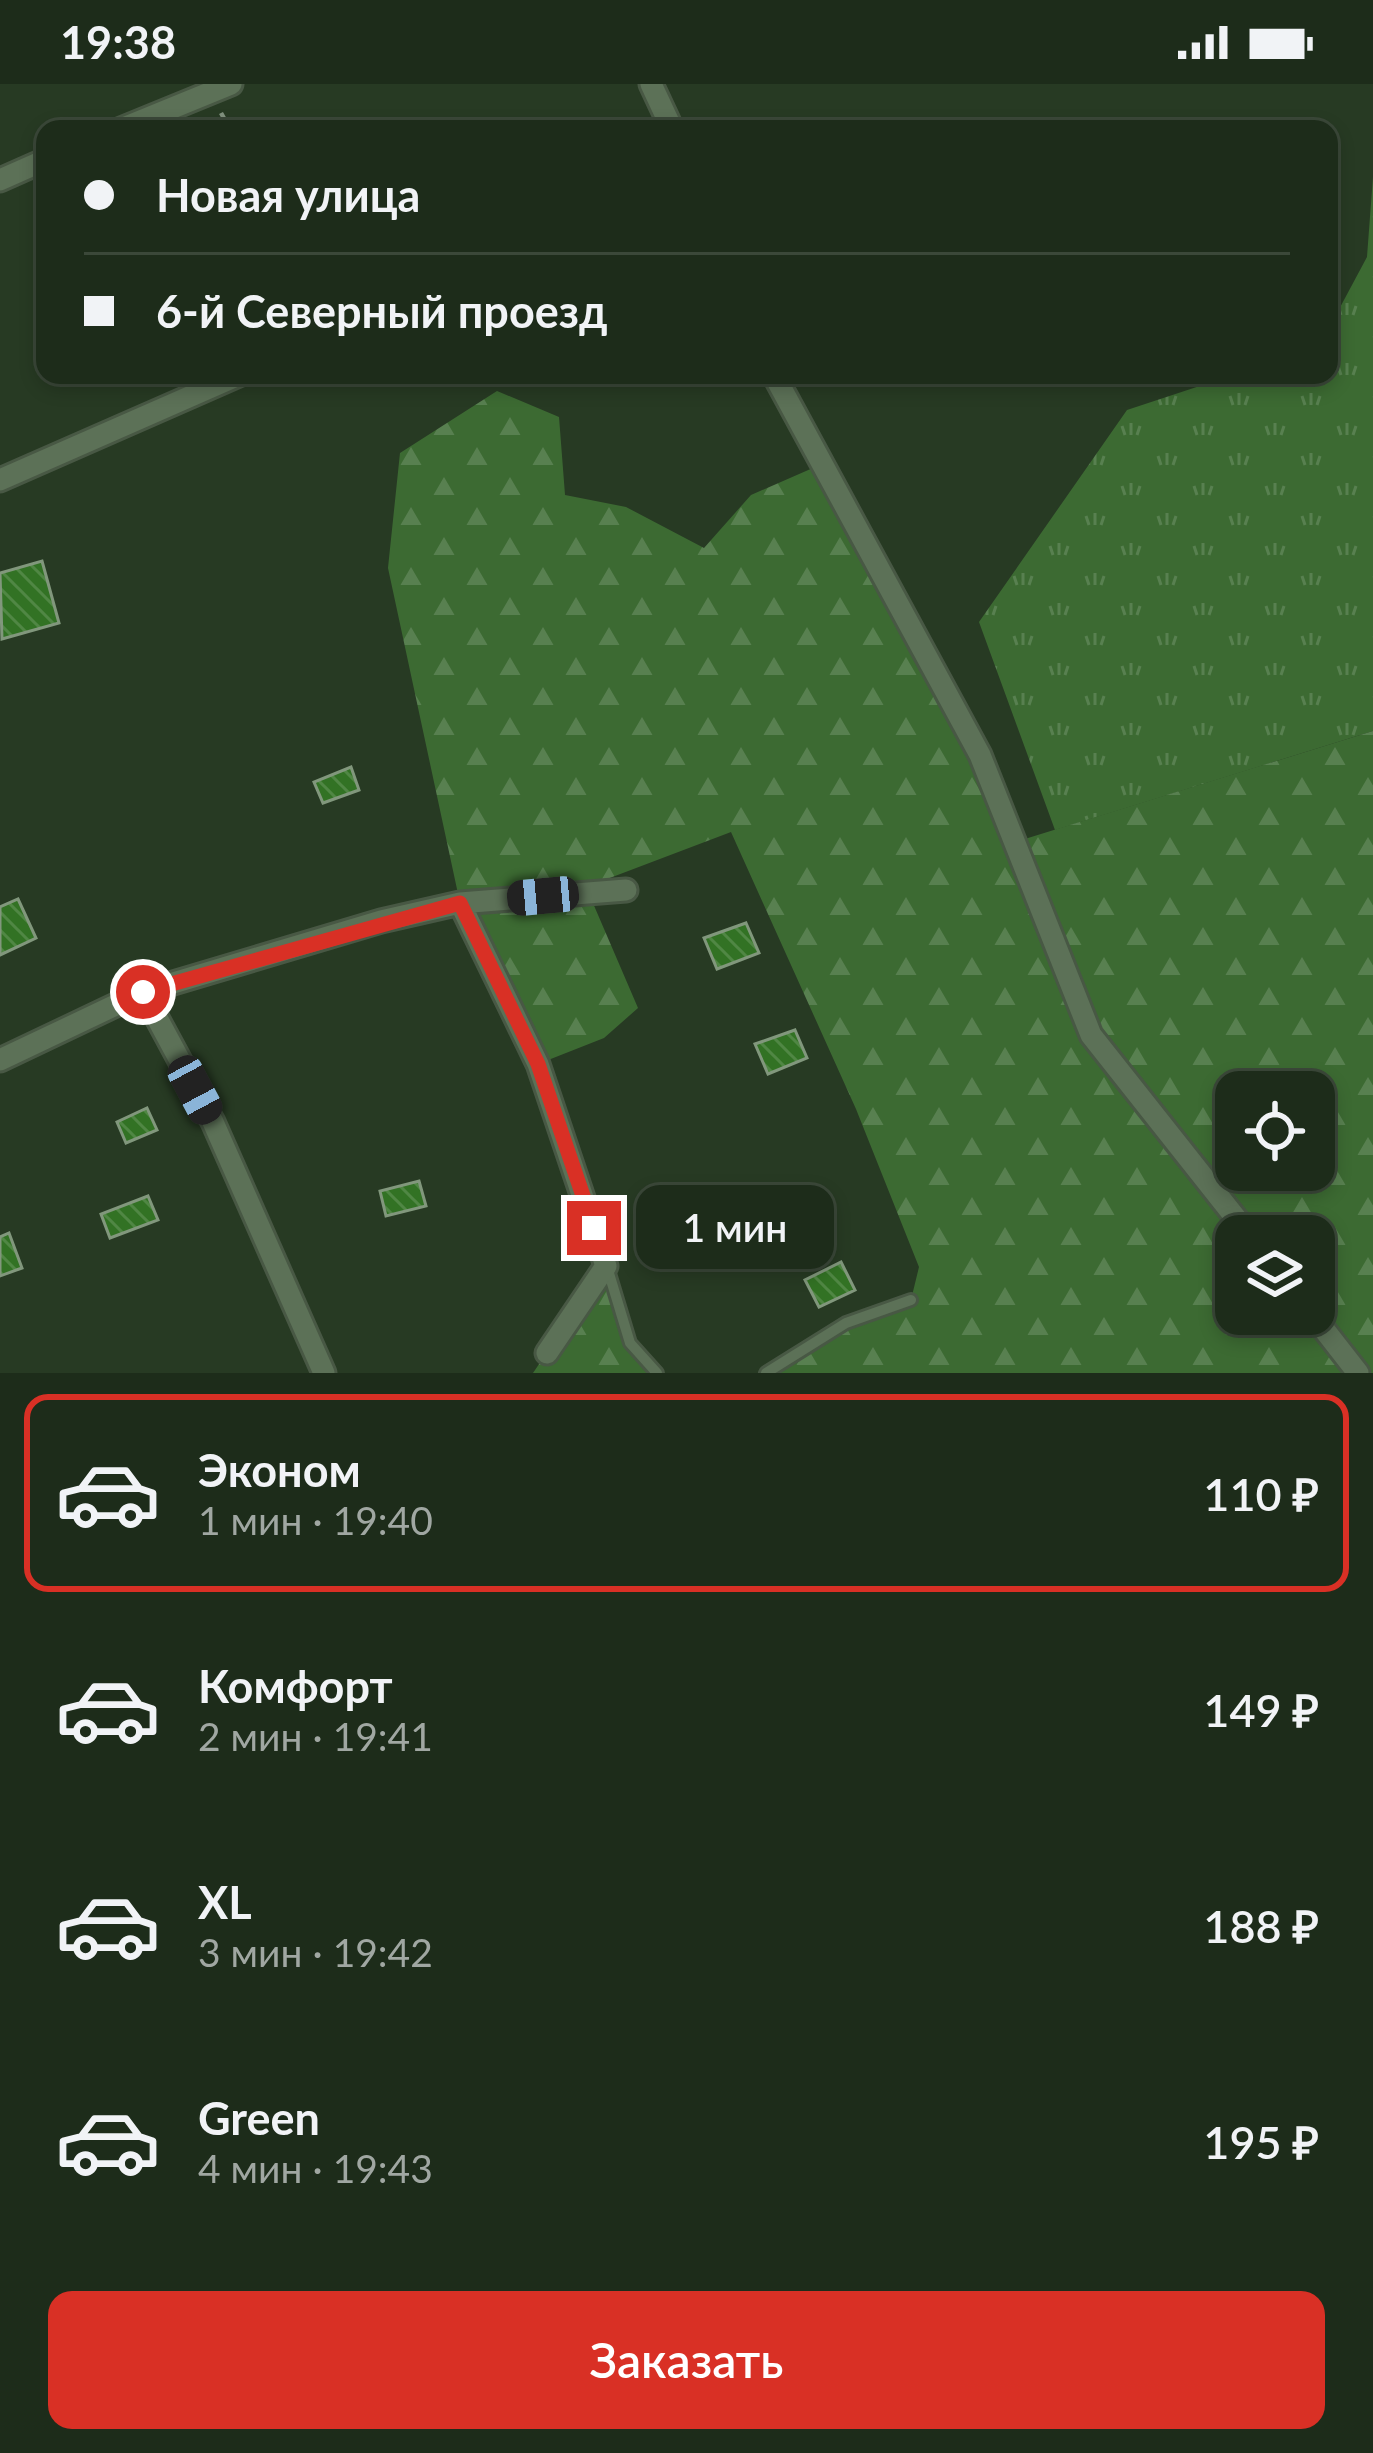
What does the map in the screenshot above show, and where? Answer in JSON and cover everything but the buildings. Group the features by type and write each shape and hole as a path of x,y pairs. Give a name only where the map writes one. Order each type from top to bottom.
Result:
{"street":[{"path":"143,120 231,84"},
{"path":"651,84 668,120"},
{"path":"0,179 36,164"},
{"path":"0,481 219,384"},
{"path":"779,384 980,755 1090,1035 1233,1215"},
{"path":"0,1060 143,992 460,903 626,890"},
{"path":"460,903 538,1064 607,1266 547,1353"},
{"path":"143,992 213,1122 324,1373"},
{"path":"1328,1335 1358,1373"}],"lane":[{"path":"607,1266 630,1342 657,1373"},
{"path":"766,1373 846,1323 911,1300"}],"green space":[{"path":"1373,177 1373,731 1055,830 979,622 1127,410 1206,384 1338,384 1338,311 1367,257"},
{"path":"497,391 559,417 565,495 626,507 704,548 751,495 822,464 1015,842 1373,731 1373,1373 766,1373 846,1323 911,1300 919,1267 856,1109 731,832 586,887 638,1008 604,1038 538,1064 460,903 388,568 400,453"},
{"path":"606,1266 630,1342 657,1373 533,1373"}],"route":[{"path":"143,992 381,921 460,903 538,1064 594,1228"}]}
